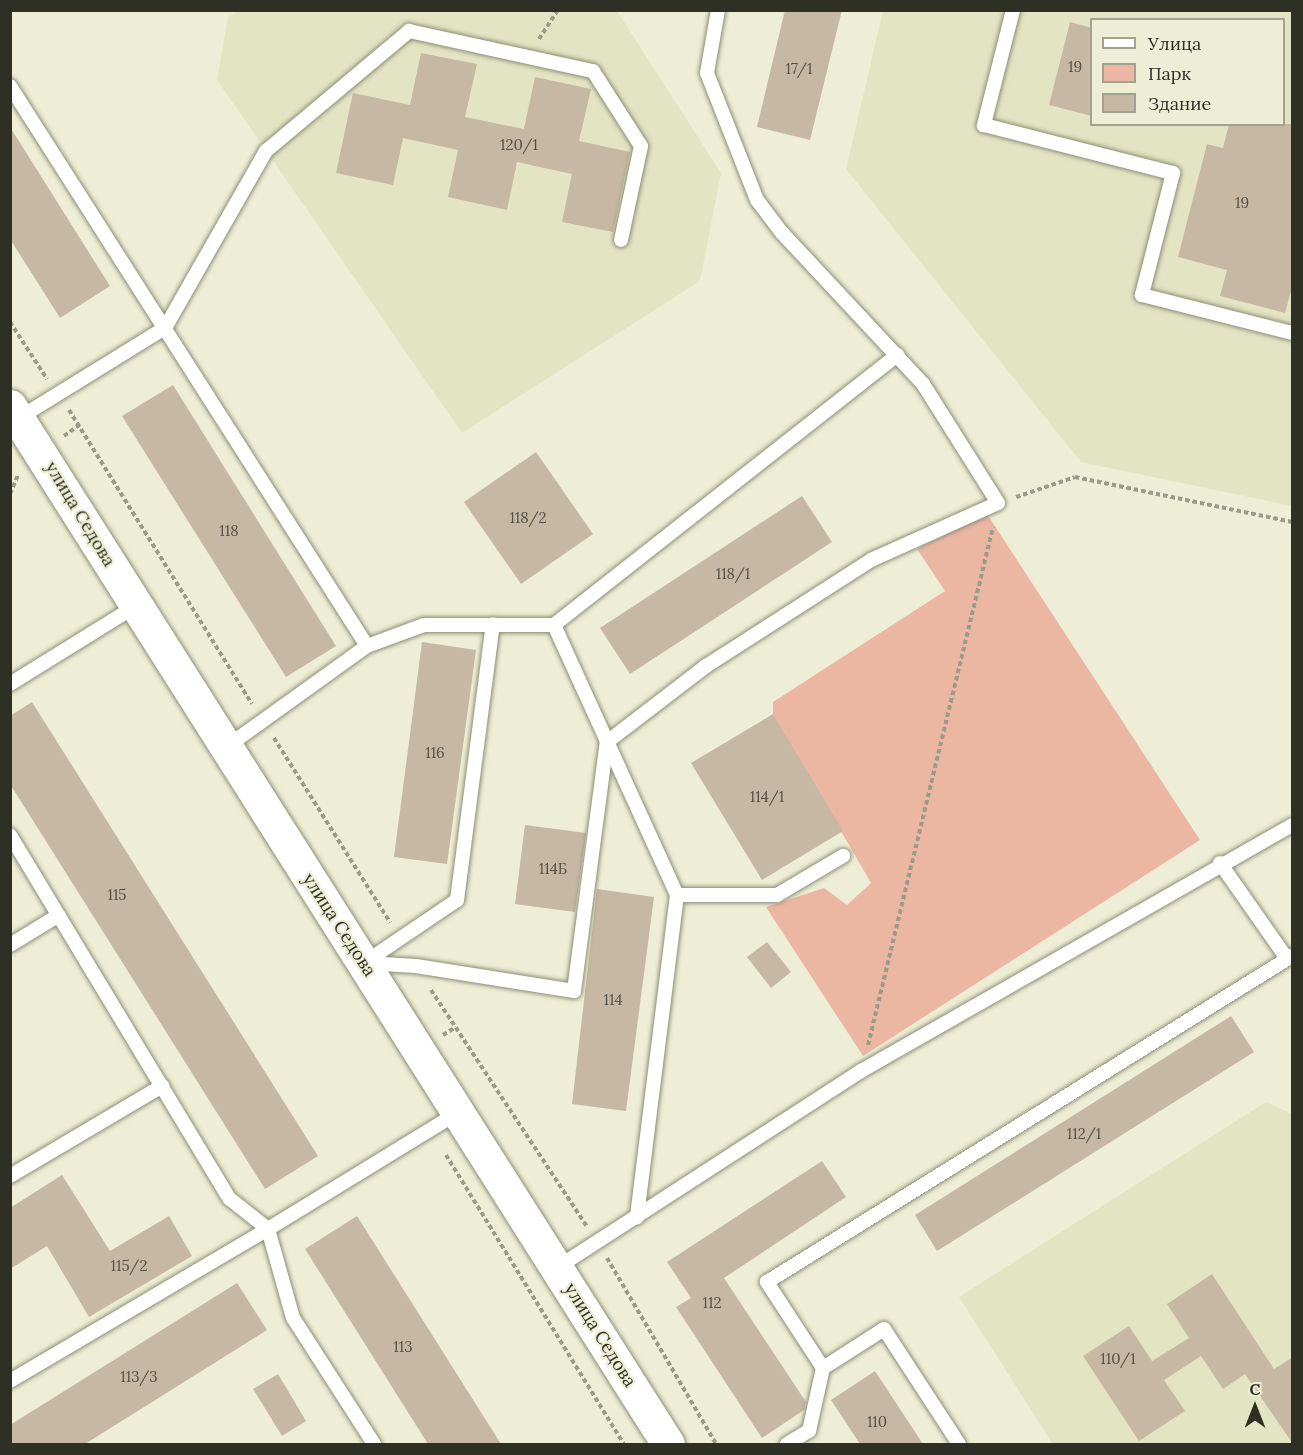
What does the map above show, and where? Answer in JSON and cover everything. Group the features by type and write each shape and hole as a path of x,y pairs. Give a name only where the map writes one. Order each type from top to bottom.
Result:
{"main road":[{"name":"улица Седова","path":"15,412 225,748 558,1267 668,1444"}],"lane":[{"path":"364,963 416,966 574,991 608,742 706,666 871,560 998,503 933,398 897,355 782,233 758,200 707,73 718,10"},
{"path":"1013,10 984,125 1173,173 1142,295 1293,333"},
{"path":"15,412 57,394 165,328 266,151 409,31 593,71 641,146 621,240"},
{"path":"10,86 367,646"},
{"path":"225,748 367,646 424,625 554,625 897,355"},
{"path":"10,684 136,606"},
{"path":"364,963 457,900 493,624"},
{"path":"554,625 677,895 637,1218"},
{"path":"558,1267 861,1071 1220,863 1293,825"},
{"path":"10,835 231,1199 268,1229 293,1318 374,1444"},
{"path":"677,895 777,895 843,856"},
{"path":"823,1368 767,1282 1289,956 1220,863"},
{"path":"10,945 59,915"},
{"path":"10,1176 162,1086"},
{"path":"10,1381 268,1229 459,1112"},
{"path":"787,1444 809,1431 823,1368 884,1329 959,1444"}],"path":[{"path":"528,57 558,10"},
{"path":"10,322 400,938"},
{"path":"10,494 16,490 19,466"},
{"path":"861,1071 998,503 1075,477 1293,522"},
{"path":"416,966 598,1243 716,1444"}],"shaded area":[{"path":"239,11 617,11 721,173 700,281 462,433 217,80 228,17"},
{"path":"883,11 1292,11 1292,506 1081,462 846,169"},
{"path":"1266,1102 1292,1114 1292,1444 1053,1444 959,1297"}],"green space":[{"path":"987,514 1200,840 863,1056 766,907 824,888 847,905 871,883 773,714 773,702 945,591 917,549"}],"building":[{"path":"785,10 842,10 810,140 757,127"},
{"path":"1070,22 1090,27 1090,115 1049,105"},
{"path":"421,53 477,64 465,117 524,129 535,77 591,89 579,141 630,152 613,232 562,222 572,174 517,162 507,210 448,197 458,150 403,138 393,185 336,173 353,93 410,105"},
{"path":"1293,124 1293,284 1285,313 1220,296 1227,270 1178,257 1207,144 1223,148 1228,126"},
{"path":"10,127 110,286 60,318 10,239"},
{"path":"173,385 336,646 286,677 122,416"},
{"path":"536,452 593,534 521,584 464,502"},
{"path":"802,496 832,542 630,674 600,628"},
{"path":"422,642 476,650 447,864 394,857"},
{"path":"32,702 318,1156 265,1189 10,784 10,716"},
{"path":"773,714 843,831 762,880 691,763"},
{"path":"525,825 586,833 575,912 515,904"},
{"path":"597,889 654,897 626,1111 572,1104"},
{"path":"767,942 791,972 771,988 747,957"},
{"path":"1231,1016 1254,1052 937,1251 915,1215"},
{"path":"822,1161 846,1197 724,1278 806,1402 804,1410 762,1438 676,1307 691,1298 667,1262"},
{"path":"62,1175 110,1251 169,1216 192,1256 89,1317 47,1246 10,1269 10,1208"},
{"path":"357,1216 501,1444 428,1444 305,1249"},
{"path":"1212,1274 1274,1369 1293,1357 1293,1444 1245,1374 1223,1389 1201,1356 1164,1380 1185,1411 1139,1441 1083,1356 1129,1326 1152,1361 1189,1338 1167,1304"},
{"path":"237,1283 267,1330 85,1444 10,1444 10,1425"},
{"path":"875,1371 923,1444 860,1444 831,1400"},
{"path":"278,1374 306,1421 282,1436 253,1389"}]}
